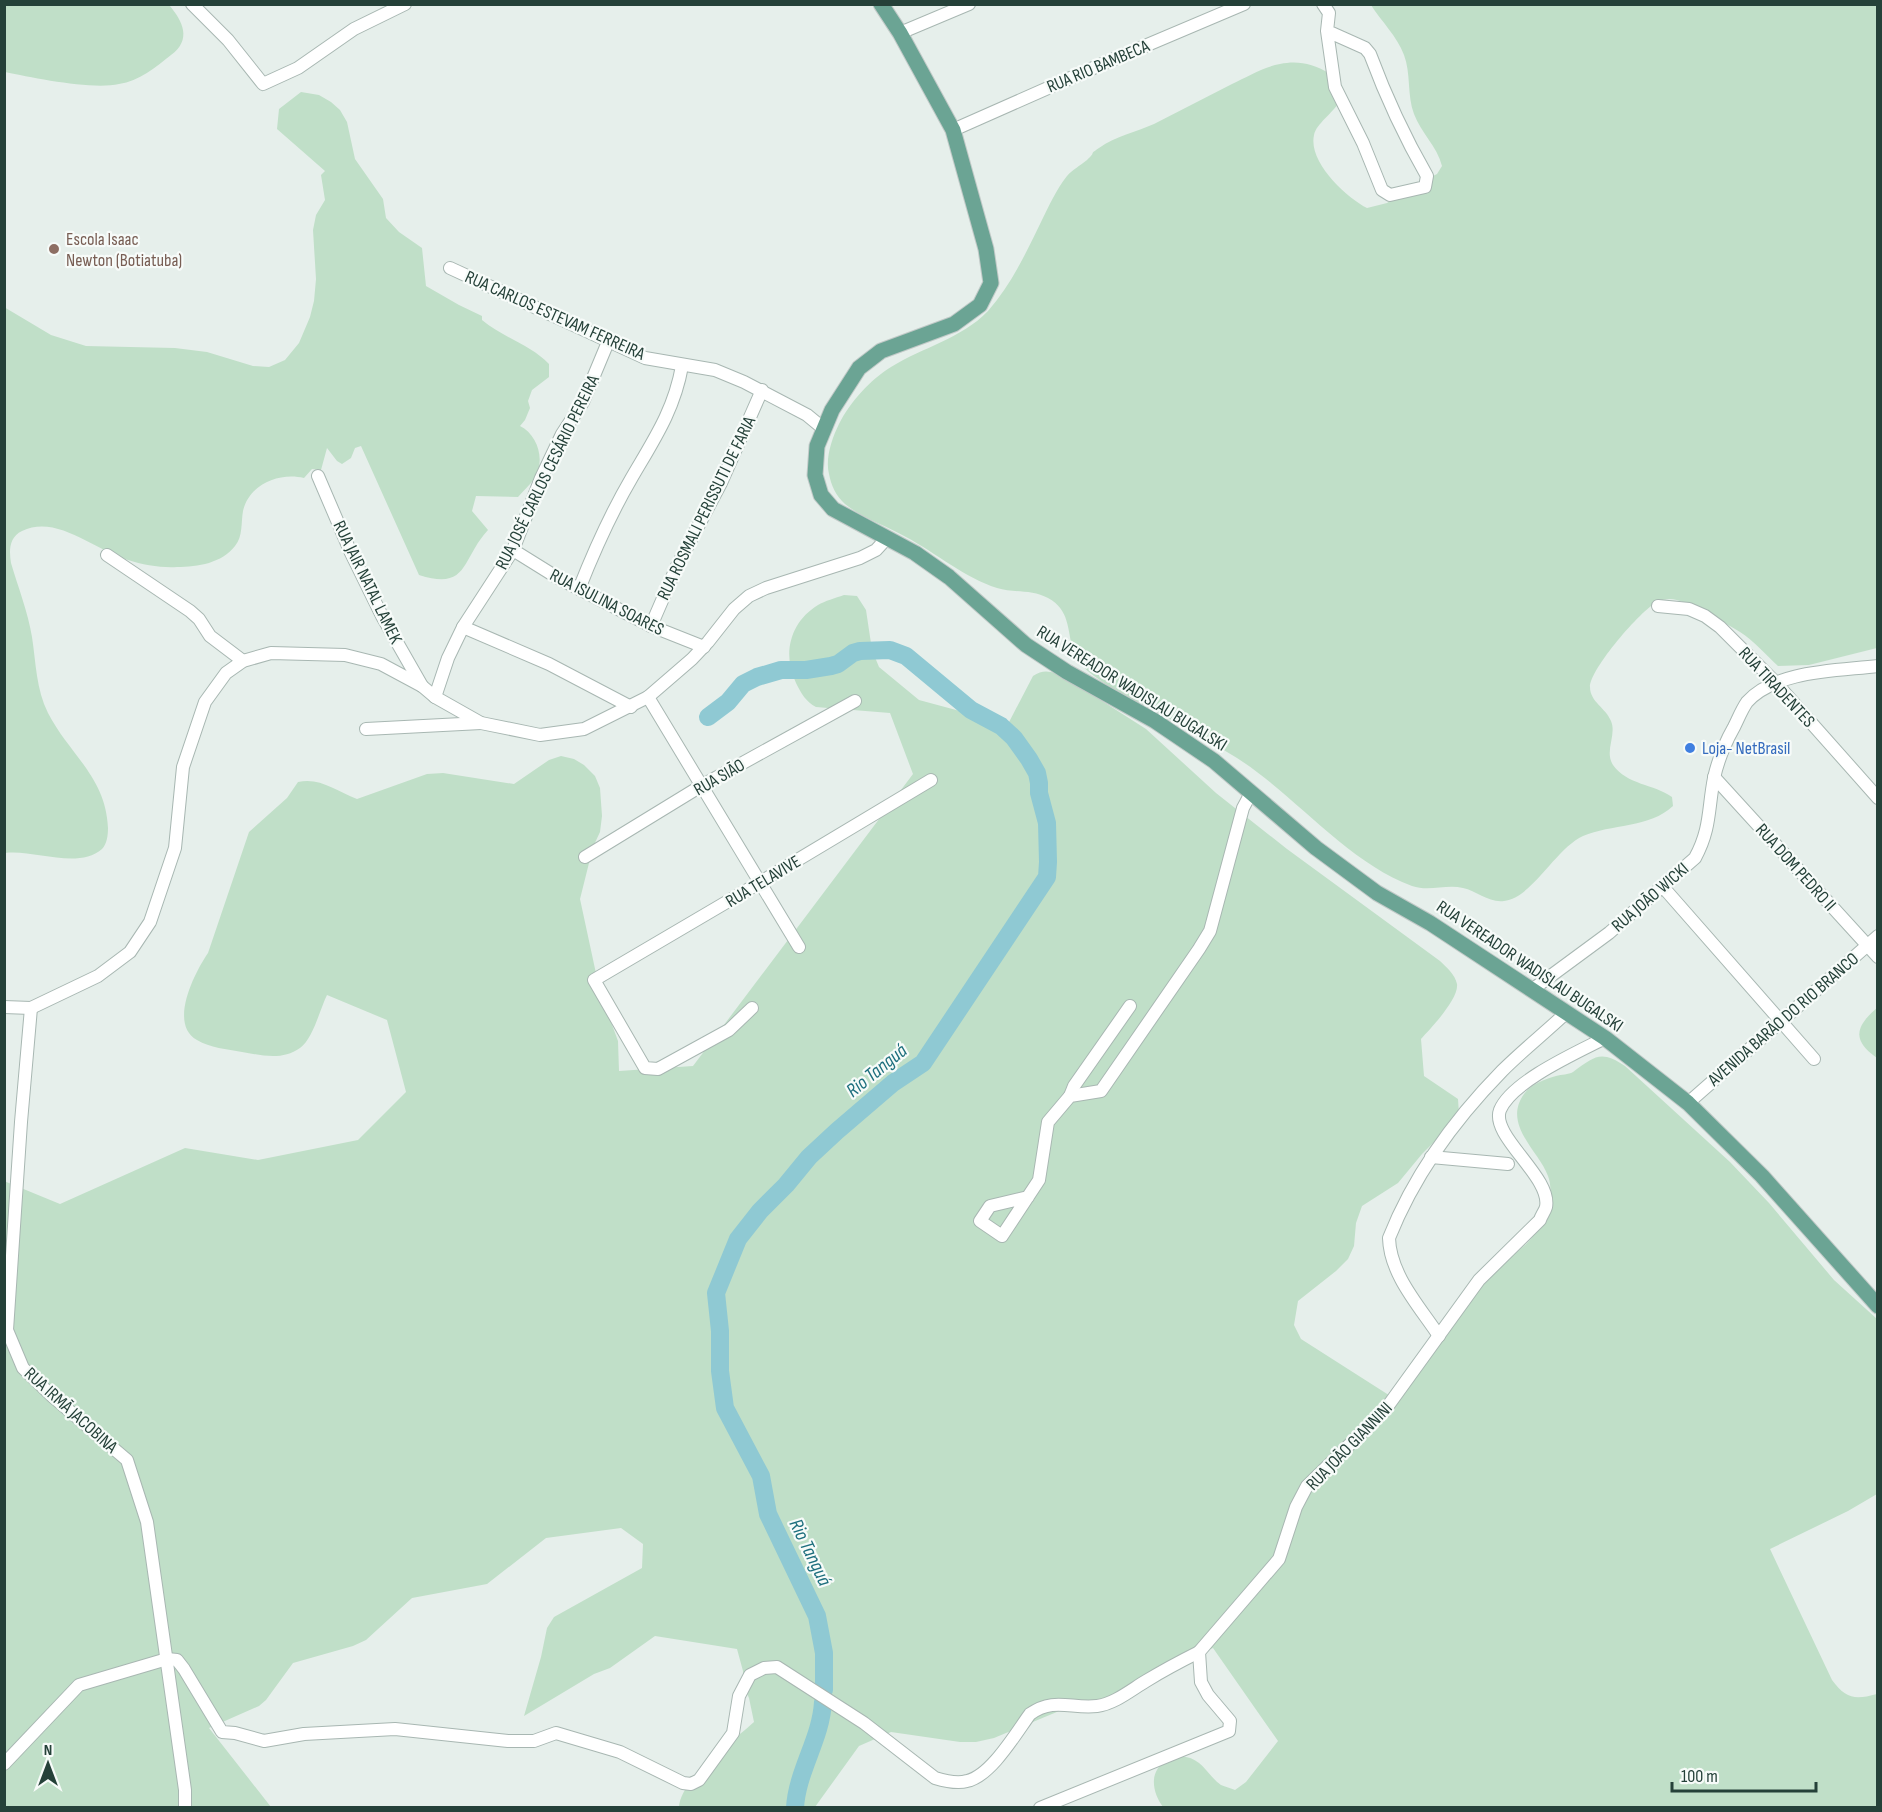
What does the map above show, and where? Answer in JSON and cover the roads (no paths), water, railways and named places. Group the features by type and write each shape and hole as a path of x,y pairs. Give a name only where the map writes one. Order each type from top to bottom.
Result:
{"main road":[{"name":"RUA VEREADOR WADISLAU BUGALSKI","path":"881,4 900,33 953,130 986,249 991,283 980,305 954,324 881,351 859,368 832,410 818,446 815,475 821,495 833,508 915,553 949,577 1026,645 1067,672 1155,721 1214,761 1316,848 1377,893 1430,922 1605,1038 1688,1103 1762,1176 1878,1306"}],"street":[{"path":"192,4 228,40 263,84 298,68 354,29 405,4"},
{"path":"900,33 969,4"},
{"name":"RUA RIO BAMBECA","path":"953,130 1244,4"},
{"path":"1323,4 1329,12 1327,31 1335,87 1363,143 1382,190 1390,195 1425,187 1427,176 1404,137 1388,103 1370,54 1365,48 1327,31"},
{"name":"RUA CARLOS ESTEVAM FERREIRA","path":"450,267 608,342 645,357 682,366 715,370 762,390 807,415 824,429"},
{"name":"RUA JOSÉ CARLOS CESÁRIO PEREIRA","path":"435,697 448,658 463,627 513,550 541,478 562,434 583,402 608,342"},
{"path":"579,589 606,525 666,418 679,383 682,366"},
{"name":"RUA ROSMALI PERISSUTI DE FARIA","path":"651,626 677,566 721,483 762,390"},
{"name":"RUA JAIR NATAL LAMEK","path":"318,476 351,553 382,616 422,686"},
{"path":"366,729 481,723 540,735 584,729 648,697 704,647 734,609 749,596 766,588 860,558 876,550 887,538"},
{"name":"RUA ISULINA SOARES","path":"513,550 558,578 651,626 704,647"},
{"path":"107,555 190,611 199,619 210,636 243,661"},
{"name":"RUA TIRADENTES","path":"1658,606 1689,609 1705,616 1720,627 1775,682 1878,798"},
{"path":"463,627 549,664 631,707"},
{"path":"4,1006 31,1008 98,976 130,952 150,922 176,848 183,767 205,702 226,673 243,661 270,653 345,655 381,664 422,686 435,697 481,723"},
{"name":"RUA JOÃO WICKI","path":"1533,989 1609,933 1695,858 1704,842 1709,822 1714,777 1723,747 1746,704 1775,682 1822,672 1878,666"},
{"path":"648,697 799,947"},
{"name":"RUA SIÃO","path":"585,857 701,786 855,701"},
{"name":"RUA DOM PEDRO II","path":"1714,777 1878,957"},
{"name":"RUA TELAVIVE","path":"752,1008 729,1030 658,1069 645,1068 594,980 931,780"},
{"path":"1070,1096 1101,1091 1210,931 1243,808 1251,792"},
{"path":"1663,888 1814,1059"},
{"name":"AVENIDA BARÃO DO RIO BRANCO","path":"1688,1103 1878,936"},
{"path":"1028,1197 1039,1180 1048,1122 1070,1096 1074,1086 1130,1006"},
{"name":"RUA IRMÃ JACOBINA","path":"31,1008 21,1122 8,1330 23,1368 127,1460 147,1522 185,1790 185,1808"},
{"path":"1438,1336 1400,1277 1389,1250 1389,1238 1394,1225 1431,1157 1462,1115 1503,1070 1567,1012"},
{"name":"RUA JOÃO GIANNINI","path":"1199,1652 1279,1559 1296,1507 1307,1486 1385,1410 1479,1280 1540,1220 1546,1208 1545,1194 1531,1168 1501,1127 1499,1118 1501,1109 1520,1086 1533,1077 1605,1038"},
{"path":"1431,1157 1508,1164"},
{"path":"4,1764 79,1685 167,1659 177,1660 184,1669 222,1732 236,1733 264,1742 304,1734 395,1729 508,1742 534,1740 556,1733 620,1752 683,1784 691,1784 699,1780 733,1733 739,1696 750,1675 764,1668 777,1667 864,1723 935,1778 948,1782 967,1781 984,1773 1030,1714 1040,1707 1054,1703 1078,1706 1108,1704 1199,1652 1201,1682 1208,1695 1230,1721 1229,1731 1040,1808"}],"waterway":[{"name":"Rio Tanguá","path":"708,717 728,702 743,684 757,677 781,670 806,670 831,666 860,651 890,650 906,656 971,710 1001,726 1014,738 1037,773 1039,793 1047,823 1047,877 923,1063 893,1083 837,1131 809,1157 760,1211 738,1239 716,1293 720,1331 720,1371 725,1408 761,1476 768,1514 817,1616 824,1653 824,1690"},
{"name":"Rio Tanguá","path":"795,1808 800,1781 818,1729 823,1702"}],"place":[{"name":"Escola Isaac Newton (Botiatuba)","path":"54,249"},
{"name":"Loja- NetBrasil","path":"1690,748"}]}
